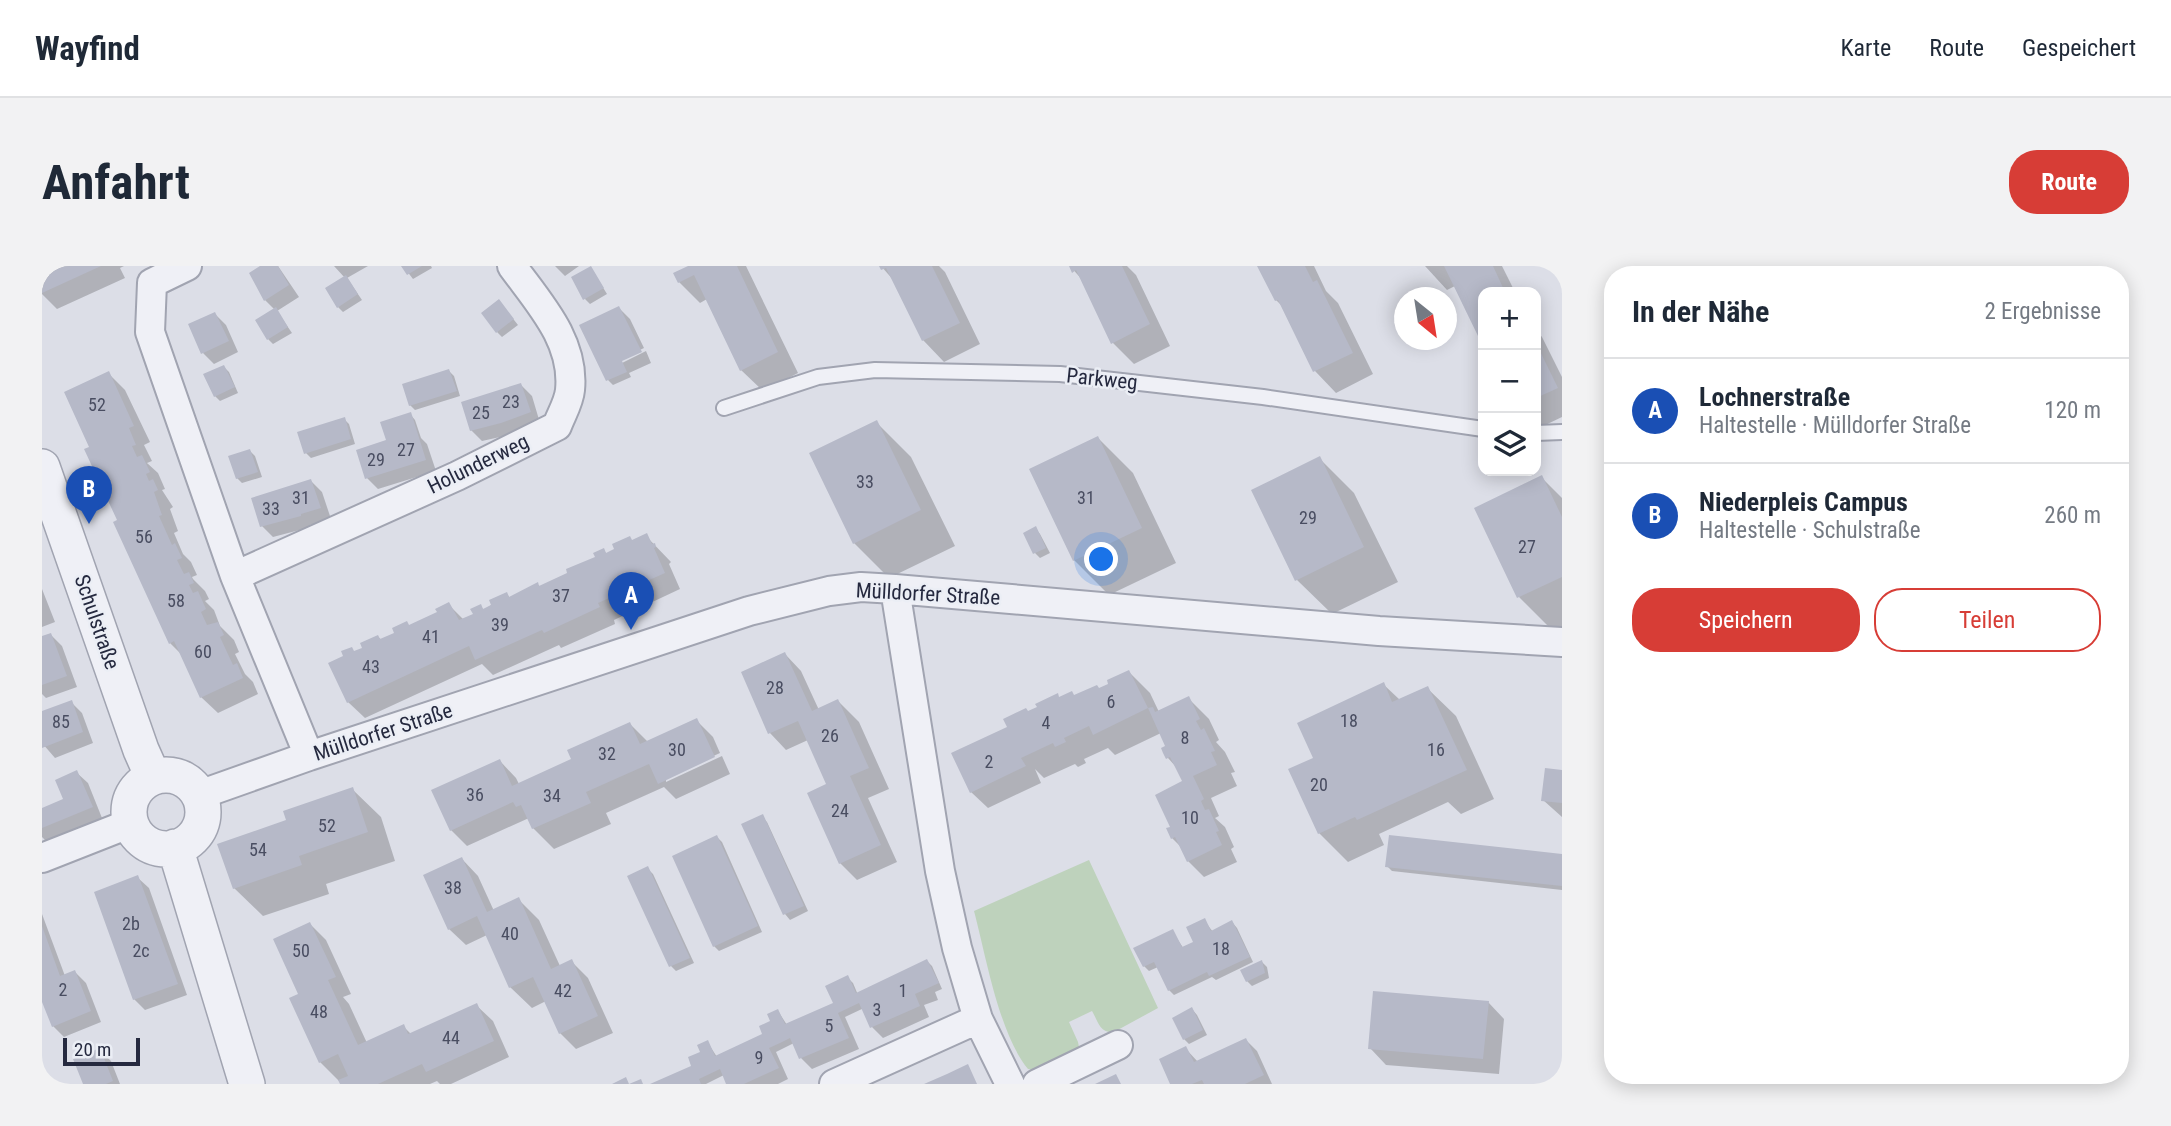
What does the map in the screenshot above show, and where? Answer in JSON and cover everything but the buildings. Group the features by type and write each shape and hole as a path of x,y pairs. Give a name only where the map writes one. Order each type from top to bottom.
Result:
{"street":[{"path":"187,266 152,283 150,332 235,576 309,756"},
{"name":"Holunderweg","path":"235,576 457,475 557,426 570,393 570,358 551,319 512,266"},
{"name":"Schulstraße","path":"42,467 141,750 153,777"},
{"name":"Mülldorfer Straße","path":"199,795 749,611 829,591 861,587 1379,631 1562,642"},
{"path":"895,589 940,871 957,948 978,1019 1010,1084"},
{"path":"174,775 193,786 199,795 203,806 200,827 194,836 175,847 164,848 144,841 131,823 131,801 135,791 153,777 174,775"},
{"path":"42,858 131,823"},
{"path":"175,847 247,1084"},
{"path":"834,1084 978,1019"},
{"path":"1037,1084 1118,1045"}],"lane":[{"name":"Parkweg","path":"724,408 818,377 875,370 1060,374 1263,397 1478,428"},
{"path":"1541,433 1562,432"}],"green space":[{"path":"1089,860 1158,1008 1114,1032 1102,1029 1092,1011 1069,1022 1080,1052 1037,1070 1028,1069 1009,1036 1001,1015 974,911"}],"place":[{"name":"Niederpleis Campus","path":"89,524"},
{"name":"Lochnerstraße","path":"631,630"}]}
